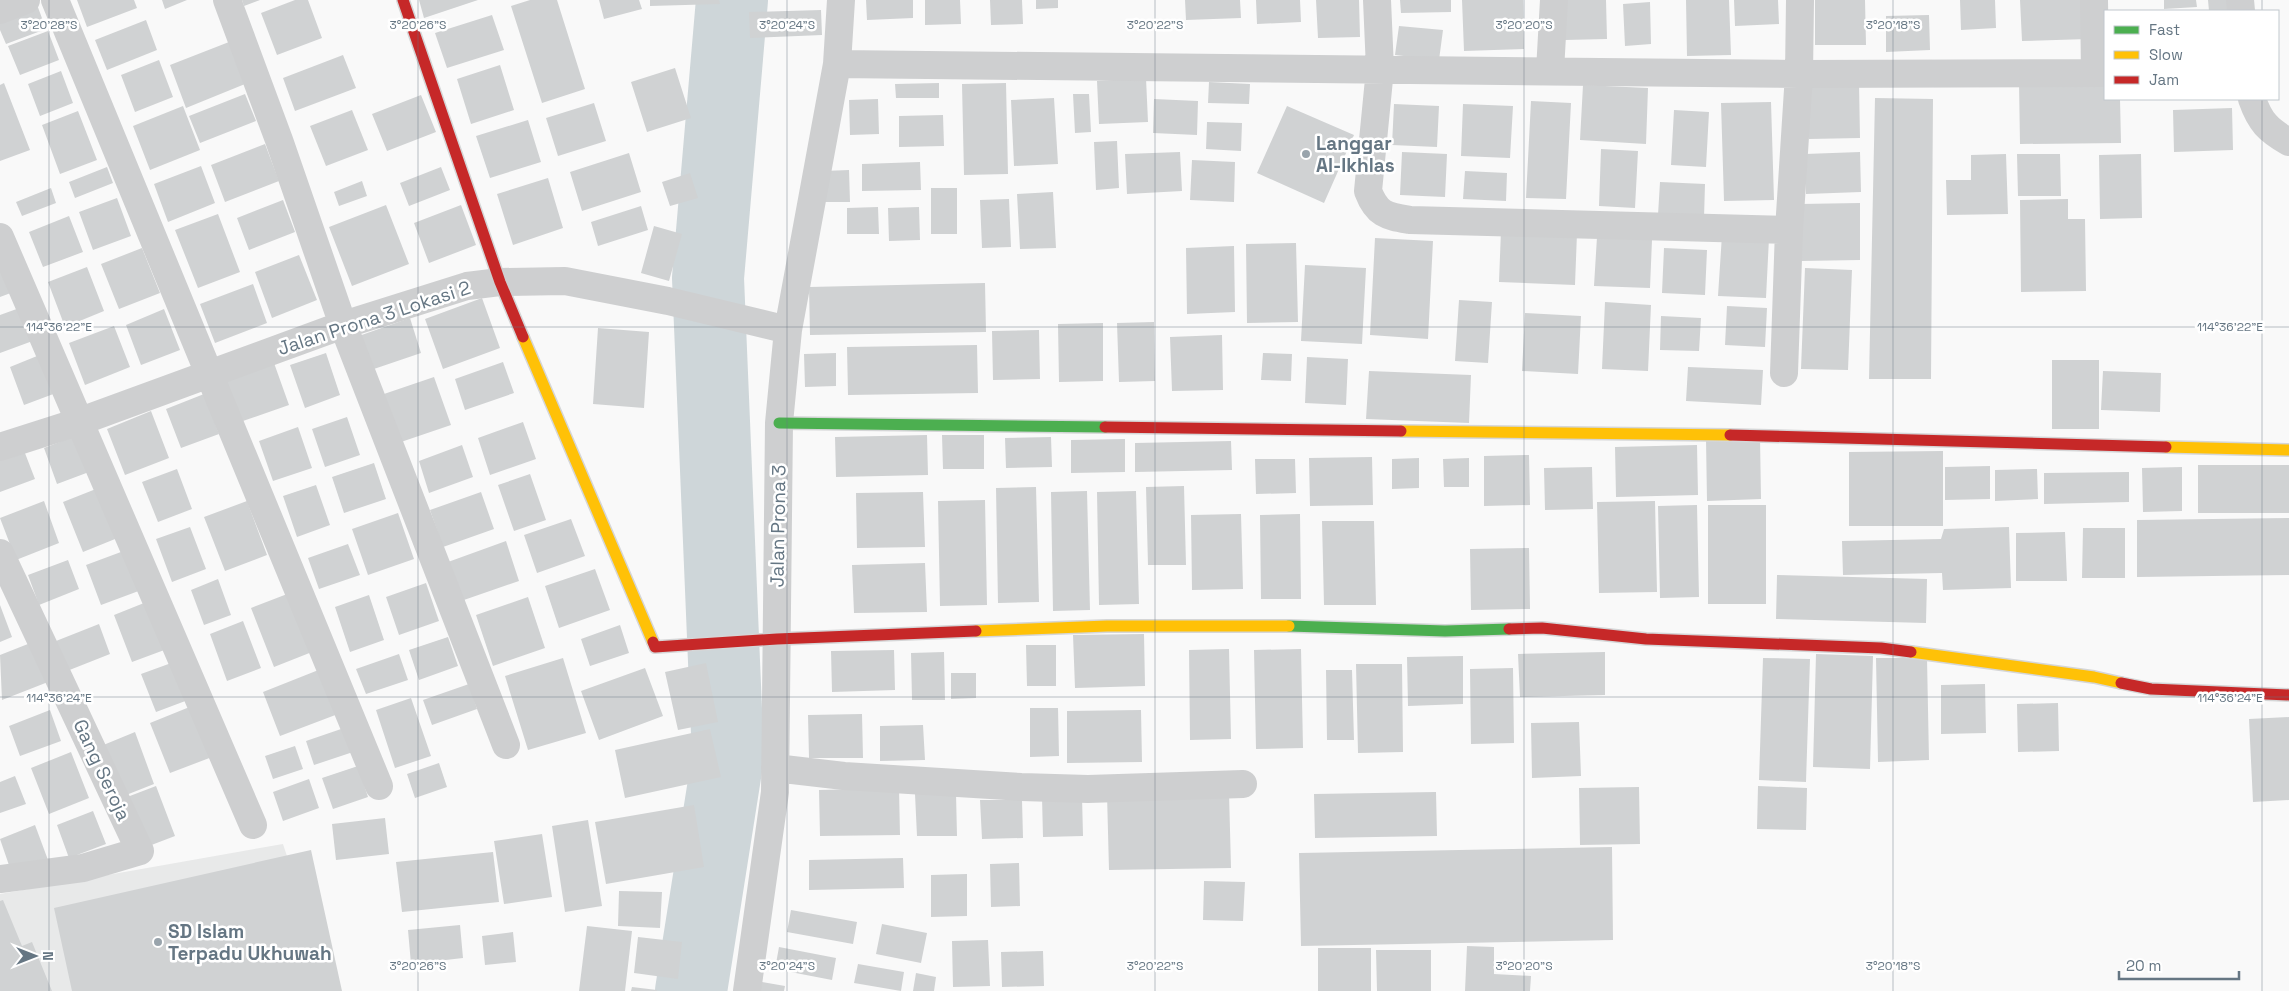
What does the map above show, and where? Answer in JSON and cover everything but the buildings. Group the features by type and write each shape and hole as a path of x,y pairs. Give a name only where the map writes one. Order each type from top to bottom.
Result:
{"street":[{"path":"0,10 26,0"},
{"path":"55,0 379,786"},
{"path":"226,0 279,140 343,324 506,745"},
{"path":"403,0 500,282 655,647 777,639 1107,626 1295,626 1445,631 1542,628 1646,639 1881,648 1994,665 2094,677 2151,689 2289,695"},
{"name":"Jalan Prona 3","path":"747,991 775,792 779,423 788,330 837,64 841,0"},
{"path":"1377,0 1380,69 1368,191 1374,206 1390,216 1410,220 1789,230"},
{"path":"1550,71 1554,0"},
{"path":"1784,373 1789,230 1799,74 1800,0"},
{"path":"837,64 1799,74 2100,72 2094,0"},
{"path":"2252,100 2269,130 2289,142"},
{"path":"0,237 71,404 81,421 253,825"},
{"name":"Jalan Prona 3 Lokasi 2","path":"0,447 81,421 343,324 466,286 500,282 566,281 668,301 762,322 788,330"},
{"path":"779,423 1781,436 2289,450"},
{"name":"Gang Seroja","path":"0,553 140,851 83,868 0,879"},
{"path":"775,768 844,776 1021,787 1088,789 1243,784"}],"shaded area":[{"name":"SD Islam Terpadu Ukhuwah","path":"283,844 331,991 0,991 0,894"}],"waterway":[{"path":"691,991 728,757 708,278 732,0"}],"traffic: fast":[{"path":"779,423 1105,427"},
{"path":"1289,626 1445,631 1509,629"}],"traffic: slow":[{"path":"523,337 653,642"},
{"path":"1401,431 1730,435"},
{"path":"2166,447 2289,450"},
{"path":"976,631 1107,626 1289,626"},
{"path":"1911,652 2094,677 2121,683"}],"traffic: jam":[{"path":"403,0 500,282 523,337"},
{"path":"1105,427 1401,431"},
{"path":"1730,435 2166,447"},
{"path":"1509,629 1542,628 1646,639 1881,648 1911,652"},
{"path":"653,642 655,647 777,639 976,631"},
{"path":"2121,683 2151,689 2289,695"}],"place":[{"name":"Langgar Al-Ikhlas","path":"1306,154"},
{"name":"SD Islam Terpadu Ukhuwah","path":"158,942"}]}
